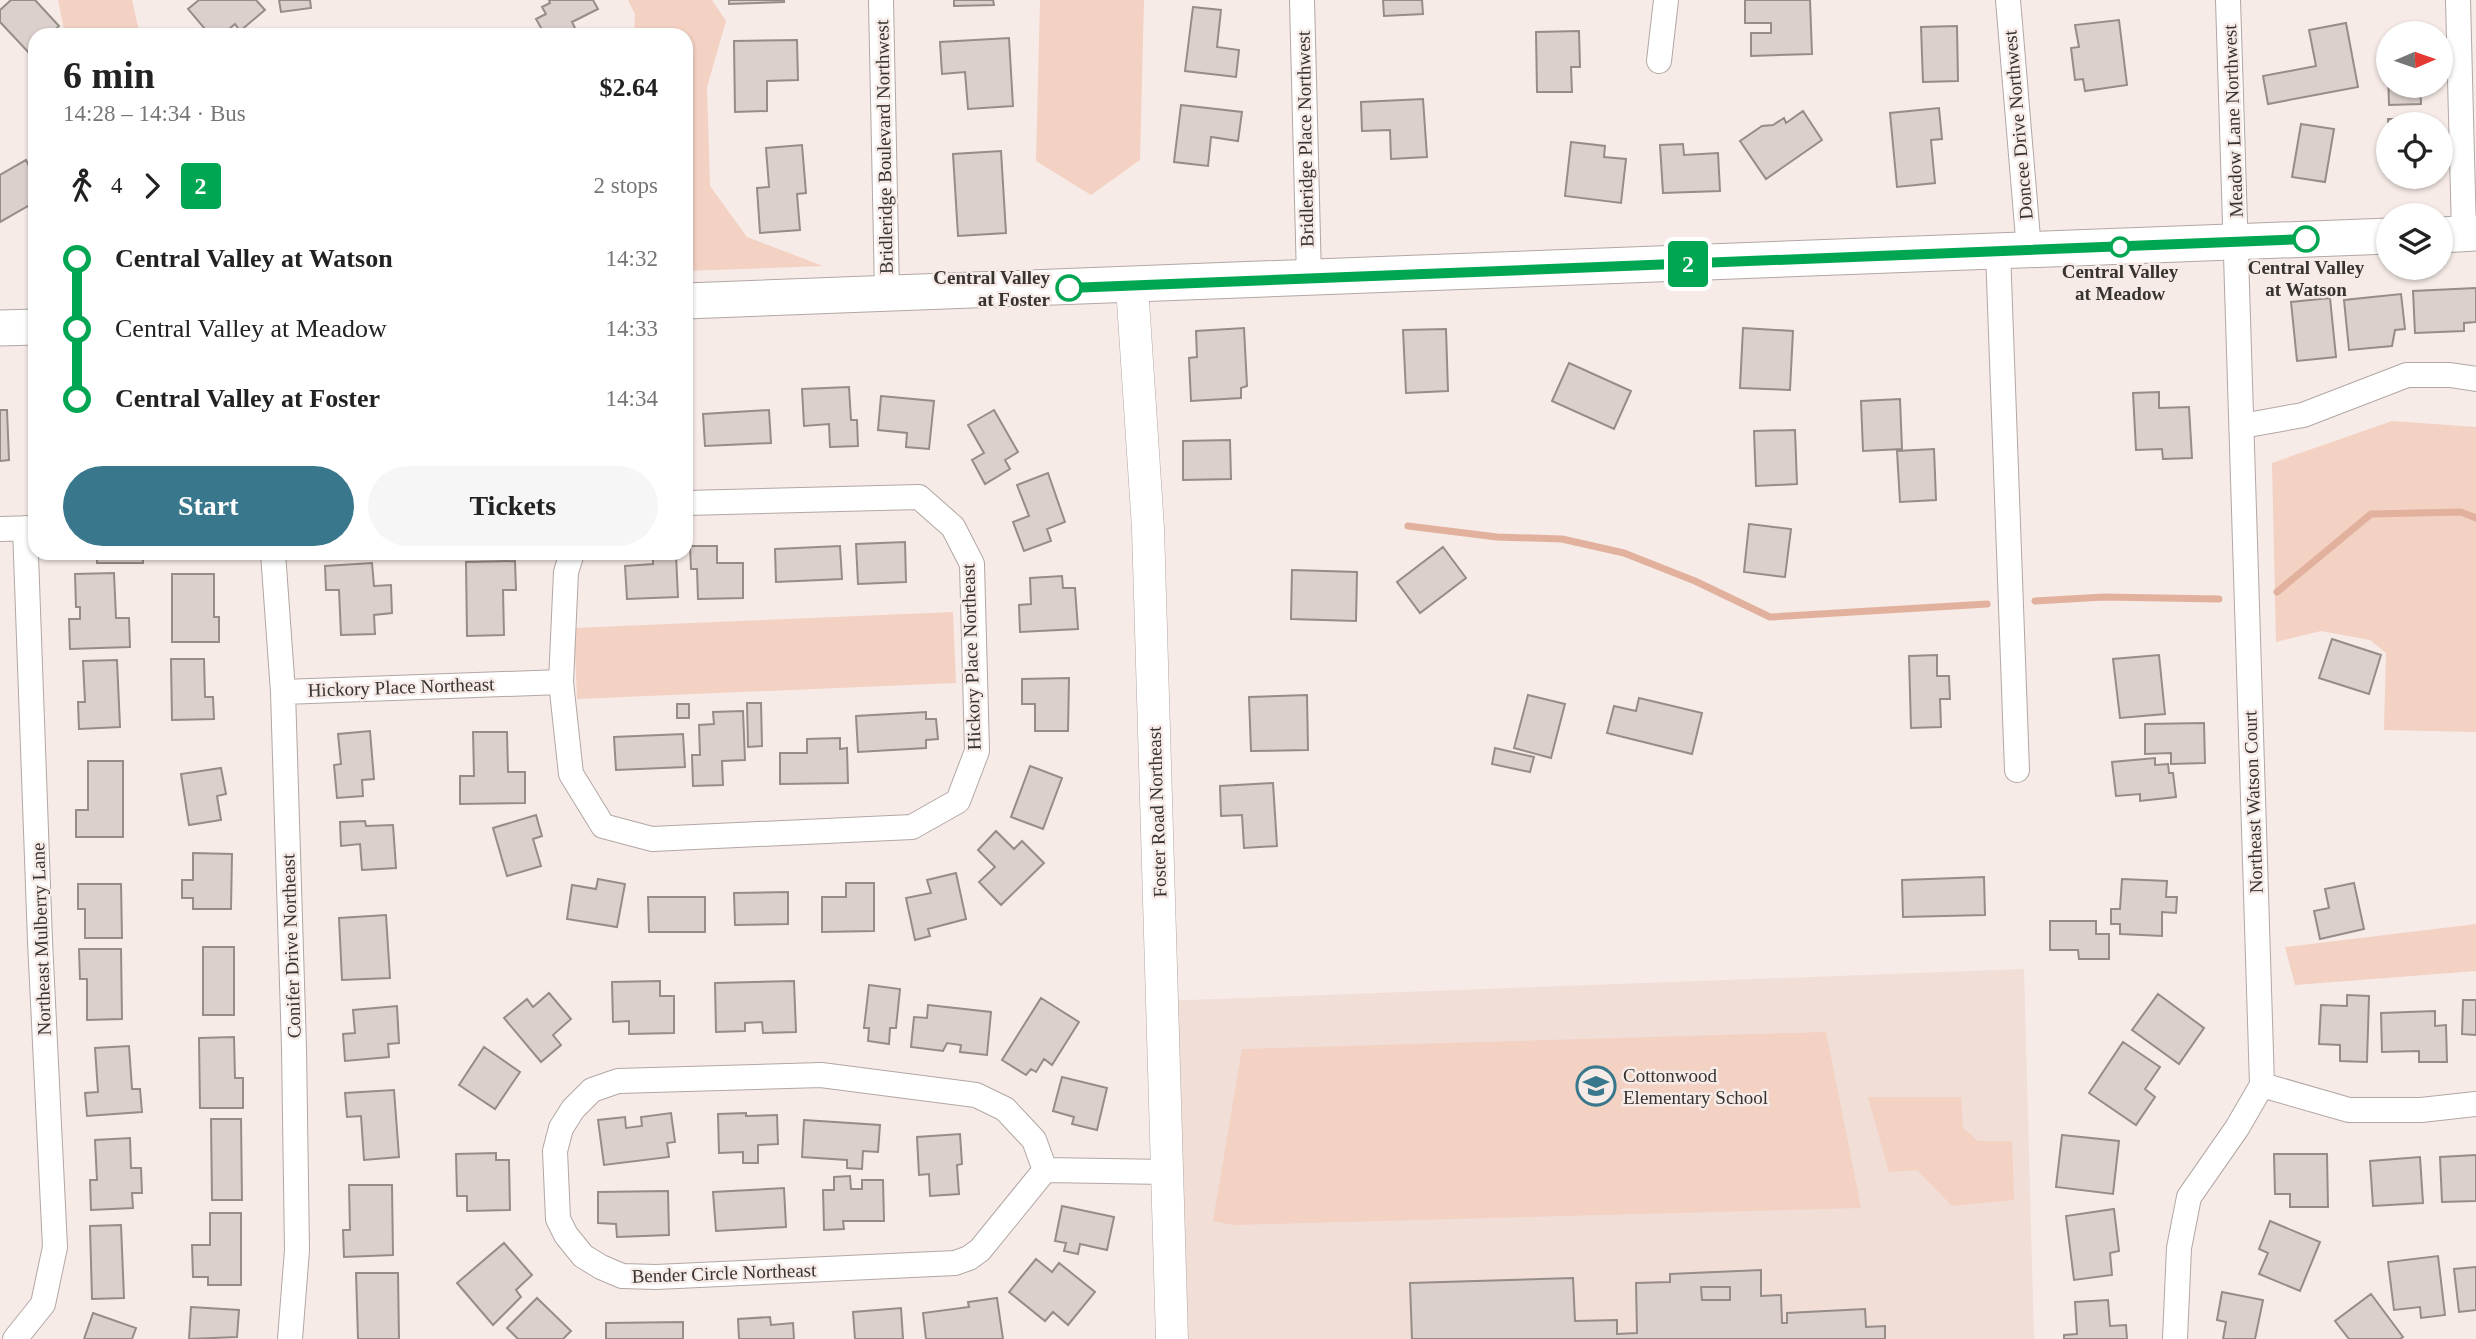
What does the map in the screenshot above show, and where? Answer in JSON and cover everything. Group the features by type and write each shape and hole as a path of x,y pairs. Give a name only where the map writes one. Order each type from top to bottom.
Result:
{"main road":[{"path":"693,301 2376,237"},
{"path":"0,328 28,327"}],"street":[{"name":"Bridleridge Boulevard Northwest","path":"881,0 887,293"},
{"name":"Bridleridge Place Northwest","path":"1302,0 1309,279"},
{"path":"1659,61 1666,0"},
{"name":"Doncee Drive Northwest","path":"2008,0 2017,770"},
{"name":"Meadow Lane Northwest","path":"2228,0 2237,242"},
{"path":"2458,0 2460,234"},
{"name":"Northeast Watson Court","path":"2237,242 2262,1085"},
{"name":"Foster Road Northeast","path":"1132,286 1148,528 1172,1339"},
{"path":"2242,426 2303,415 2407,375 2450,375 2476,379"},
{"name":"Hickory Place Northeast","path":"570,560 566,572 561,682 571,774 603,826 652,839 912,827 958,802 977,751 972,564 953,527 919,497 693,503"},
{"path":"0,529 28,528"},
{"name":"Northeast Mulberry Lane","path":"15,1339 43,1304 55,1247 40,941 31,560"},
{"name":"Conifer Drive Northeast","path":"274,560 283,692 294,1048 297,1250 290,1339"},
{"name":"Hickory Place Northeast","path":"283,692 561,682"},
{"name":"Bender Circle Northeast","path":"821,1075 976,1095 1005,1109 1034,1140 1045,1170 979,1250 969,1258 955,1263 622,1276 583,1256 566,1236 558,1219 555,1151 561,1128 573,1109 592,1090 618,1081 821,1075"},
{"path":"2175,1339 2179,1248 2189,1198 2237,1128 2262,1085 2349,1110 2421,1110 2476,1104"},
{"path":"1045,1170 1167,1172"}],"shaded area":[{"path":"58,0 132,0 138,28 64,28"},
{"path":"628,0 712,0 726,21 707,87 710,186 747,237 823,266 693,271 693,28 634,28 635,14"},
{"path":"1040,0 1144,0 1140,160 1091,195 1036,161"},
{"path":"2392,421 2476,427 2476,732 2384,730 2386,653 2370,640 2321,631 2276,642 2272,463"},
{"path":"953,612 956,683 577,699 574,628"},
{"path":"2476,924 2476,971 2295,985 2285,947"},
{"name":"Cottonwood Elementary School","path":"2024,969 2034,1339 1172,1339 1162,1001"},
{"path":"1826,1032 1861,1208 1233,1225 1213,1221 1242,1049"},
{"path":"1868,1097 1961,1097 1963,1128 1978,1141 2012,1141 2014,1200 1952,1206 1917,1170 1889,1172"}],"building":[{"path":"11,0 35,0 59,26 28,28 28,52 0,22 0,10"},
{"path":"199,0 256,0 265,10 244,28 238,28 235,24 230,28 204,28 188,9"},
{"path":"279,0 310,0 311,8 281,12"},
{"path":"549,0 593,0 598,9 572,22 575,28 541,28 536,19 546,14 542,7 550,3"},
{"path":"729,0 784,0 784,2 729,4"},
{"path":"954,0 993,0 994,5 954,6"},
{"path":"1383,0 1422,0 1423,14 1384,16"},
{"path":"1745,0 1810,0 1812,54 1751,56 1751,33 1771,33 1771,23 1745,23"},
{"path":"1193,7 1221,10 1217,47 1239,50 1236,77 1185,71"},
{"path":"2119,20 2127,85 2085,91 2083,79 2075,80 2071,48 2079,47 2075,25"},
{"path":"2346,23 2358,87 2268,104 2263,76 2316,66 2309,30"},
{"path":"1957,26 1958,81 1923,82 1921,27"},
{"path":"1579,31 1580,67 1571,67 1572,92 1537,92 1536,32"},
{"path":"1009,38 1013,106 968,109 965,72 942,74 940,42"},
{"path":"797,40 798,80 767,81 767,111 735,112 734,41"},
{"path":"2389,98 2421,98 2421,104 2389,105"},
{"path":"1423,99 1427,157 1391,159 1390,130 1362,131 1361,102"},
{"path":"1181,105 1242,112 1238,141 1211,137 1208,166 1174,162"},
{"path":"1939,108 1942,139 1931,140 1935,183 1897,187 1890,113"},
{"path":"1803,111 1822,140 1766,179 1740,141 1762,126 1773,125 1784,118 1786,123"},
{"path":"2301,124 2334,129 2325,182 2292,177"},
{"path":"1571,142 1605,146 1604,157 1626,159 1621,203 1565,196"},
{"path":"1683,144 1684,155 1718,153 1720,191 1663,193 1660,145"},
{"path":"802,145 806,193 797,194 800,230 760,233 757,188 769,187 766,148"},
{"path":"1001,151 1006,233 958,236 953,154"},
{"path":"26,160 28,164 28,206 0,222 0,175"},
{"path":"2476,288 2476,322 2464,323 2464,331 2415,333 2413,291"},
{"path":"2401,294 2405,329 2395,330 2392,346 2349,350 2344,300"},
{"path":"2330,298 2336,357 2297,361 2291,302"},
{"path":"1244,328 1247,386 1241,388 1241,398 1191,401 1189,358 1197,357 1196,331"},
{"path":"1743,328 1793,331 1790,390 1740,388"},
{"path":"1446,329 1448,391 1406,393 1403,330"},
{"path":"1569,363 1631,391 1614,429 1552,401"},
{"path":"849,387 851,420 857,420 858,446 830,447 829,424 804,426 802,389"},
{"path":"2159,392 2159,408 2189,407 2192,458 2163,459 2162,449 2136,450 2133,393"},
{"path":"881,396 934,401 929,449 906,447 907,433 878,430"},
{"path":"1900,399 1902,449 1863,451 1861,401"},
{"path":"0,410 7,410 9,460 0,461"},
{"path":"769,410 771,443 705,446 703,414"},
{"path":"994,410 1018,452 1005,460 1010,469 985,484 972,460 984,453 968,425"},
{"path":"1795,430 1797,484 1756,486 1754,431"},
{"path":"1230,440 1231,479 1183,480 1183,441"},
{"path":"1934,449 1936,500 1900,502 1897,451"},
{"path":"1048,473 1065,522 1047,529 1051,541 1024,551 1013,522 1029,516 1017,485"},
{"path":"1749,524 1791,529 1785,577 1744,572"},
{"path":"905,542 906,582 858,584 856,544"},
{"path":"693,546 717,546 717,563 743,563 743,598 698,599 697,569 691,569"},
{"path":"840,546 842,579 776,582 775,549"},
{"path":"1443,547 1466,578 1420,613 1397,582"},
{"path":"97,560 143,560 143,563 97,563"},
{"path":"653,560 676,560 678,597 627,599 625,566 653,564"},
{"path":"515,561 516,590 503,590 504,635 467,636 466,562"},
{"path":"372,563 374,586 391,585 392,613 374,615 375,634 341,635 339,590 326,590 325,566"},
{"path":"1292,570 1357,572 1356,621 1291,619"},
{"path":"114,573 116,618 129,618 130,647 70,649 69,619 80,619 80,607 76,607 75,574"},
{"path":"172,574 214,574 214,617 219,617 219,642 172,642"},
{"path":"1062,576 1063,588 1075,588 1078,629 1020,632 1019,605 1031,604 1030,578"},
{"path":"2332,639 2381,655 2369,694 2319,678"},
{"path":"1937,655 1937,676 1949,676 1950,699 1940,699 1941,727 1911,728 1909,656"},
{"path":"2159,655 2165,714 2120,718 2113,659"},
{"path":"171,659 204,659 205,697 213,697 214,719 172,720"},
{"path":"117,660 120,727 79,729 78,702 85,702 83,661"},
{"path":"1069,678 1068,731 1035,731 1035,704 1022,704 1022,679"},
{"path":"1307,695 1308,750 1251,751 1249,697"},
{"path":"1528,695 1565,704 1551,758 1514,748"},
{"path":"1639,698 1702,713 1692,754 1607,733 1614,706 1636,711"},
{"path":"747,703 761,703 762,746 748,747"},
{"path":"677,704 689,704 689,718 677,718"},
{"path":"743,711 745,760 722,761 723,785 693,786 692,755 700,755 699,725 714,724 713,712"},
{"path":"926,712 926,719 936,719 938,739 926,740 926,748 858,752 856,716"},
{"path":"2204,723 2205,763 2171,764 2171,753 2145,754 2145,724"},
{"path":"370,731 374,779 362,780 363,796 337,798 334,765 341,764 338,734"},
{"path":"473,732 507,732 508,772 525,772 525,803 460,804 460,776 474,776"},
{"path":"683,734 685,767 616,770 614,737"},
{"path":"840,738 840,749 847,748 848,783 780,784 780,753 807,753 807,739"},
{"path":"1495,748 1534,757 1530,772 1492,764"},
{"path":"2155,758 2155,765 2168,764 2169,773 2173,773 2176,797 2140,801 2140,794 2116,796 2112,762"},
{"path":"88,761 123,761 123,837 76,837 76,810 88,810"},
{"path":"1030,766 1062,778 1043,829 1011,817"},
{"path":"221,768 226,794 217,796 221,820 189,825 181,774"},
{"path":"1273,783 1277,846 1244,848 1242,815 1221,816 1220,786"},
{"path":"536,815 542,836 533,839 541,866 507,876 493,828"},
{"path":"365,821 366,826 393,825 396,868 362,870 360,844 341,846 340,822"},
{"path":"996,831 1014,849 1022,841 1044,863 1001,905 979,882 995,867 978,850"},
{"path":"193,853 232,854 231,909 193,909 193,898 182,898 182,880 193,880"},
{"path":"956,873 966,919 928,929 930,936 915,940 906,898 931,893 927,880"},
{"path":"1984,877 1985,915 1903,917 1902,880"},
{"path":"598,879 625,884 617,927 567,919 572,885 596,889"},
{"path":"2122,879 2167,881 2166,897 2177,897 2176,913 2162,912 2162,936 2120,934 2120,924 2111,924 2111,909 2120,909"},
{"path":"846,883 874,883 874,931 822,932 822,897 846,897"},
{"path":"2354,883 2364,929 2320,939 2314,911 2329,908 2325,889"},
{"path":"78,884 121,884 122,938 85,938 85,909 78,909"},
{"path":"788,892 788,924 735,925 734,893"},
{"path":"648,897 705,897 705,932 649,932"},
{"path":"386,915 390,978 342,980 339,918"},
{"path":"2050,921 2096,921 2096,934 2109,934 2109,959 2079,959 2078,950 2050,950"},
{"path":"203,947 234,947 234,1015 203,1015"},
{"path":"79,949 121,949 122,1019 87,1020 87,979 80,979"},
{"path":"660,981 660,996 674,996 674,1033 629,1034 629,1021 613,1022 612,982"},
{"path":"794,981 796,1032 763,1033 762,1022 745,1023 745,1031 716,1032 715,983"},
{"path":"869,985 900,989 896,1028 890,1028 889,1044 868,1041 869,1028 864,1028"},
{"path":"549,993 571,1019 553,1035 561,1045 541,1062 504,1018 527,999 533,1007"},
{"path":"2158,994 2204,1028 2179,1064 2132,1030"},
{"path":"2347,995 2369,996 2367,1062 2340,1061 2340,1045 2319,1044 2321,1005 2347,1006"},
{"path":"1041,998 1079,1022 1052,1065 1044,1059 1036,1072 1031,1069 1026,1075 1002,1060"},
{"path":"2463,1000 2476,1000 2476,1035 2462,1034"},
{"path":"928,1005 991,1012 987,1055 960,1052 961,1045 947,1043 943,1051 911,1047 914,1017 927,1018"},
{"path":"397,1006 399,1043 388,1044 389,1057 345,1061 343,1034 355,1033 353,1010"},
{"path":"2435,1011 2435,1026 2446,1025 2447,1062 2419,1062 2419,1051 2382,1052 2381,1013"},
{"path":"234,1037 235,1078 243,1078 243,1108 200,1108 199,1038"},
{"path":"2123,1042 2160,1067 2145,1089 2155,1097 2136,1125 2089,1093"},
{"path":"129,1046 132,1089 140,1089 142,1112 87,1116 85,1093 98,1092 95,1048"},
{"path":"484,1047 520,1072 495,1109 459,1085"},
{"path":"1062,1077 1107,1088 1097,1130 1072,1124 1074,1117 1053,1111"},
{"path":"394,1090 399,1157 364,1160 361,1116 347,1117 345,1093"},
{"path":"671,1113 675,1142 667,1143 669,1157 604,1165 598,1120 625,1117 626,1128 642,1126 641,1117"},
{"path":"746,1113 746,1116 777,1115 778,1144 758,1145 758,1163 743,1163 743,1152 719,1153 718,1114"},
{"path":"211,1119 241,1119 242,1200 212,1200"},
{"path":"804,1120 880,1125 878,1152 863,1151 862,1169 847,1168 847,1160 802,1157"},
{"path":"960,1134 962,1164 957,1165 959,1194 930,1196 929,1174 919,1175 917,1137"},
{"path":"2062,1135 2119,1141 2113,1194 2056,1187"},
{"path":"130,1138 131,1168 141,1168 142,1193 132,1193 133,1208 91,1210 90,1180 97,1180 95,1140"},
{"path":"496,1153 496,1160 509,1160 510,1210 467,1211 467,1196 457,1196 456,1154"},
{"path":"2274,1154 2327,1154 2328,1207 2290,1207 2290,1194 2275,1194"},
{"path":"2476,1155 2476,1201 2442,1202 2440,1157"},
{"path":"2420,1157 2423,1203 2373,1206 2370,1161"},
{"path":"850,1176 851,1189 862,1189 862,1180 883,1180 884,1221 843,1221 844,1229 824,1230 823,1190 834,1190 834,1177"},
{"path":"349,1185 392,1185 393,1255 344,1257 343,1230 350,1230"},
{"path":"784,1188 786,1227 716,1231 713,1192"},
{"path":"668,1191 669,1235 617,1237 616,1224 598,1223 598,1192"},
{"path":"1062,1206 1114,1217 1107,1250 1080,1244 1078,1254 1064,1251 1066,1243 1055,1241"},
{"path":"2114,1209 2119,1251 2110,1253 2112,1275 2074,1280 2066,1216"},
{"path":"210,1213 241,1213 241,1285 208,1285 208,1277 193,1277 192,1245 210,1245"},
{"path":"2270,1221 2320,1242 2300,1291 2259,1274 2268,1253 2259,1249"},
{"path":"121,1225 124,1298 92,1299 90,1226"},
{"path":"504,1243 532,1275 516,1290 521,1297 493,1325 457,1283"},
{"path":"2438,1256 2445,1315 2421,1318 2420,1307 2394,1310 2388,1262"},
{"path":"1036,1259 1052,1272 1059,1263 1095,1292 1068,1325 1053,1312 1045,1321 1009,1292"},
{"path":"2476,1267 2476,1310 2459,1312 2454,1269"},
{"path":"1761,1270 1761,1296 1781,1295 1782,1323 1787,1323 1787,1313 1865,1309 1866,1327 1885,1326 1885,1339 1412,1339 1410,1283 1573,1278 1575,1321 1617,1320 1617,1334 1637,1333 1636,1283 1670,1282 1670,1274","holes":["1701,1287 1730,1287 1730,1300 1702,1300"]},
{"path":"1761,1270 1761,1296 1781,1295 1782,1323 1787,1323 1787,1313 1865,1309 1866,1327 1885,1326 1885,1339 1412,1339 1410,1283 1573,1278 1575,1321 1617,1320 1617,1334 1637,1333 1636,1283 1670,1282 1670,1274","holes":["1701,1287 1730,1287 1730,1300 1702,1300"]},
{"path":"1761,1270 1761,1296 1781,1295 1782,1323 1787,1323 1787,1313 1865,1309 1866,1327 1885,1326 1885,1339 1412,1339 1410,1283 1573,1278 1575,1321 1617,1320 1617,1334 1637,1333 1636,1283 1670,1282 1670,1274"},
{"path":"356,1273 398,1273 399,1339 358,1339"},
{"path":"2222,1292 2263,1300 2255,1339 2223,1339 2226,1322 2217,1320"},
{"path":"2371,1294 2403,1337 2349,1339 2335,1321"},
{"path":"537,1298 571,1331 563,1339 518,1339 507,1328"},
{"path":"997,1298 1003,1339 926,1339 923,1313 969,1307 968,1302"},
{"path":"2108,1300 2110,1326 2126,1325 2127,1339 2064,1339 2064,1335 2077,1334 2075,1302"},
{"path":"191,1307 239,1310 237,1337 189,1339"},
{"path":"901,1308 903,1339 855,1339 853,1312"},
{"path":"93,1313 136,1328 132,1339 84,1339"},
{"path":"770,1317 771,1325 793,1323 794,1339 739,1339 738,1319"},
{"path":"683,1322 683,1339 606,1339 606,1323"}],"waterway":[{"path":"2277,592 2371,514 2461,512 2476,518"},
{"path":"1408,526 1497,537 1562,539 1624,553 1695,581 1770,617 1987,604"},
{"path":"2035,601 2104,597 2219,599"}],"bus line":[{"name":"2","path":"1069,288 2306,239"}],"place":[{"name":"Central Valley at Watson","path":"2306,239"},
{"name":"Central Valley at Meadow","path":"2120,247"},
{"name":"Central Valley at Foster","path":"1069,288"},
{"name":"Cottonwood Elementary School","path":"1596,1086"}]}
